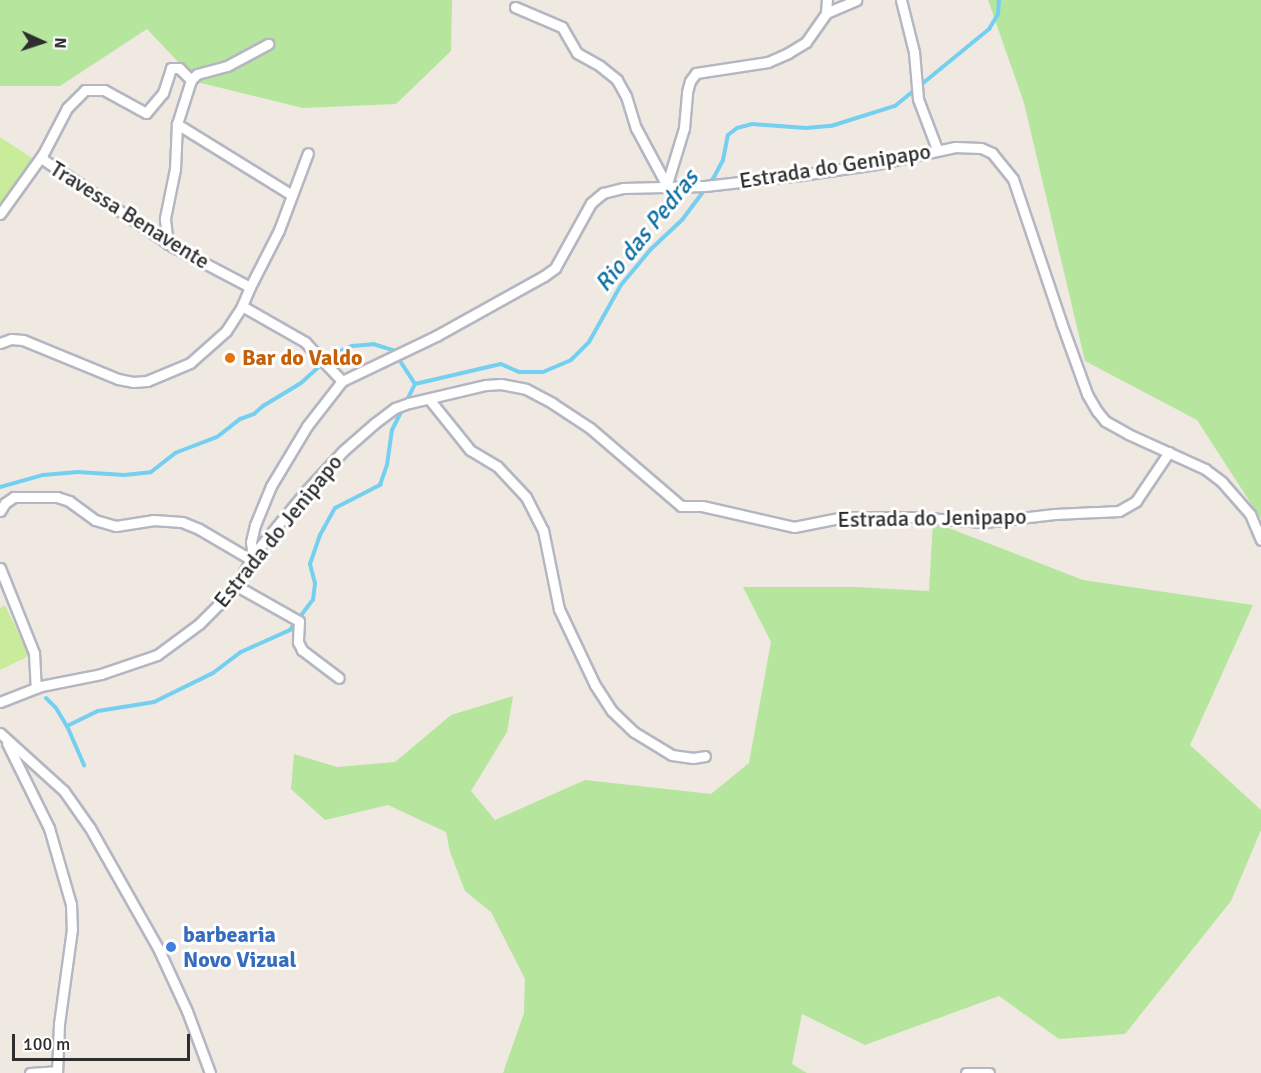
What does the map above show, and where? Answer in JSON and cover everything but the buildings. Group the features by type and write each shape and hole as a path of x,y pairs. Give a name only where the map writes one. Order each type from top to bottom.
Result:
{"street":[{"path":"666,185 684,128 690,81 696,73 768,62 788,53 806,42 826,13 827,0"},
{"path":"826,13 856,0"},
{"path":"901,0 914,52 916,92 937,149"},
{"path":"515,8 562,27 577,53 600,66 617,80 626,96 636,128 666,185"},
{"path":"168,244 165,218 175,169 177,124 191,80 197,74 227,66 268,44"},
{"path":"0,214 40,158 67,108 85,90 104,90 146,113 163,93 171,68 179,68 191,80"},
{"path":"177,124 292,195"},
{"name":"Estrada do Genipapo","path":"251,557 251,542 255,525 271,486 307,426 342,381 436,336 544,276 555,268 591,204 603,193 623,188 666,185 705,186 801,175 876,164 937,149 981,148 992,153 1013,179 1087,394 1097,411 1105,421 1204,469 1222,482 1250,514 1261,540"},
{"path":"0,343 11,339 23,340 118,379 134,382 147,381 190,363 226,331 242,306 279,230 308,153"},
{"name":"Travessa Benavente","path":"40,158 168,244 250,287"},
{"path":"242,306 305,342 342,381"},
{"name":"Estrada do Jenipapo","path":"0,702 36,688 101,674 157,655 199,624 235,585 251,557 306,491 351,444 395,408 429,399 501,384 526,389 590,428 681,506 702,506 794,527 844,517 912,517 985,522 1054,514 1119,511 1136,501 1169,452"},
{"path":"429,399 470,450 497,466 526,497 543,530 559,609 591,676 612,711 634,732 672,755 693,758 705,756"},
{"path":"0,511 5,503 14,497 57,497 69,501 86,515 116,526 153,520 182,522 251,557"},
{"path":"0,568 3,581 34,653 36,688"},
{"path":"235,585 299,621 301,624 298,642 302,650 339,678"},
{"path":"2,736 44,816 64,873 71,904 72,929 62,999 57,1072 30,1073"},
{"path":"2,736 54,781 90,828 158,948 187,1011 210,1073"},
{"path":"966,1073 989,1073"}],"green space":[{"path":"0,0 452,0 451,51 396,104 303,108 197,82 147,29 60,86 0,86"},
{"path":"988,0 1261,0 1261,519 1197,420 1085,361 1024,103"},
{"path":"0,137 38,162 0,204"},
{"path":"933,522 1083,580 1253,605 1190,745 1261,810 1261,830 1231,901 1125,1034 1059,1039 999,996 865,1045 802,1014 792,1064 807,1073 503,1073 524,1013 525,979 491,912 465,891 450,852 446,832 388,805 325,820 291,789 294,754 337,767 395,762 451,715 513,696 507,732 471,791 495,820 585,780 711,794 749,763 771,642 743,587 855,587 929,591"},
{"path":"5,605 29,656 0,670 0,608"}],"waterway":[{"name":"Rio das Pedras","path":"67,726 98,711 154,702 213,673 241,652 290,630 313,600 315,583 310,564 320,535 335,508 380,485 387,465 392,430 415,384 501,364 519,372 543,372 571,360 589,342 621,285 651,249 682,220 714,177 723,160 728,135 737,128 752,124 806,128 831,126 895,106 989,29 998,14 999,0"},
{"name":"Rio das Pedras","path":"0,487 43,475 78,472 124,475 151,472 175,453 217,437 240,419 254,414 301,383 333,354 352,346 373,344 393,350 415,384"},
{"name":"Rio das Pedras","path":"46,698 56,708 67,726 84,765"}],"place":[{"name":"Bar do Valdo","path":"230,358"},
{"name":"barbearia Novo Vizual","path":"171,947"}]}
